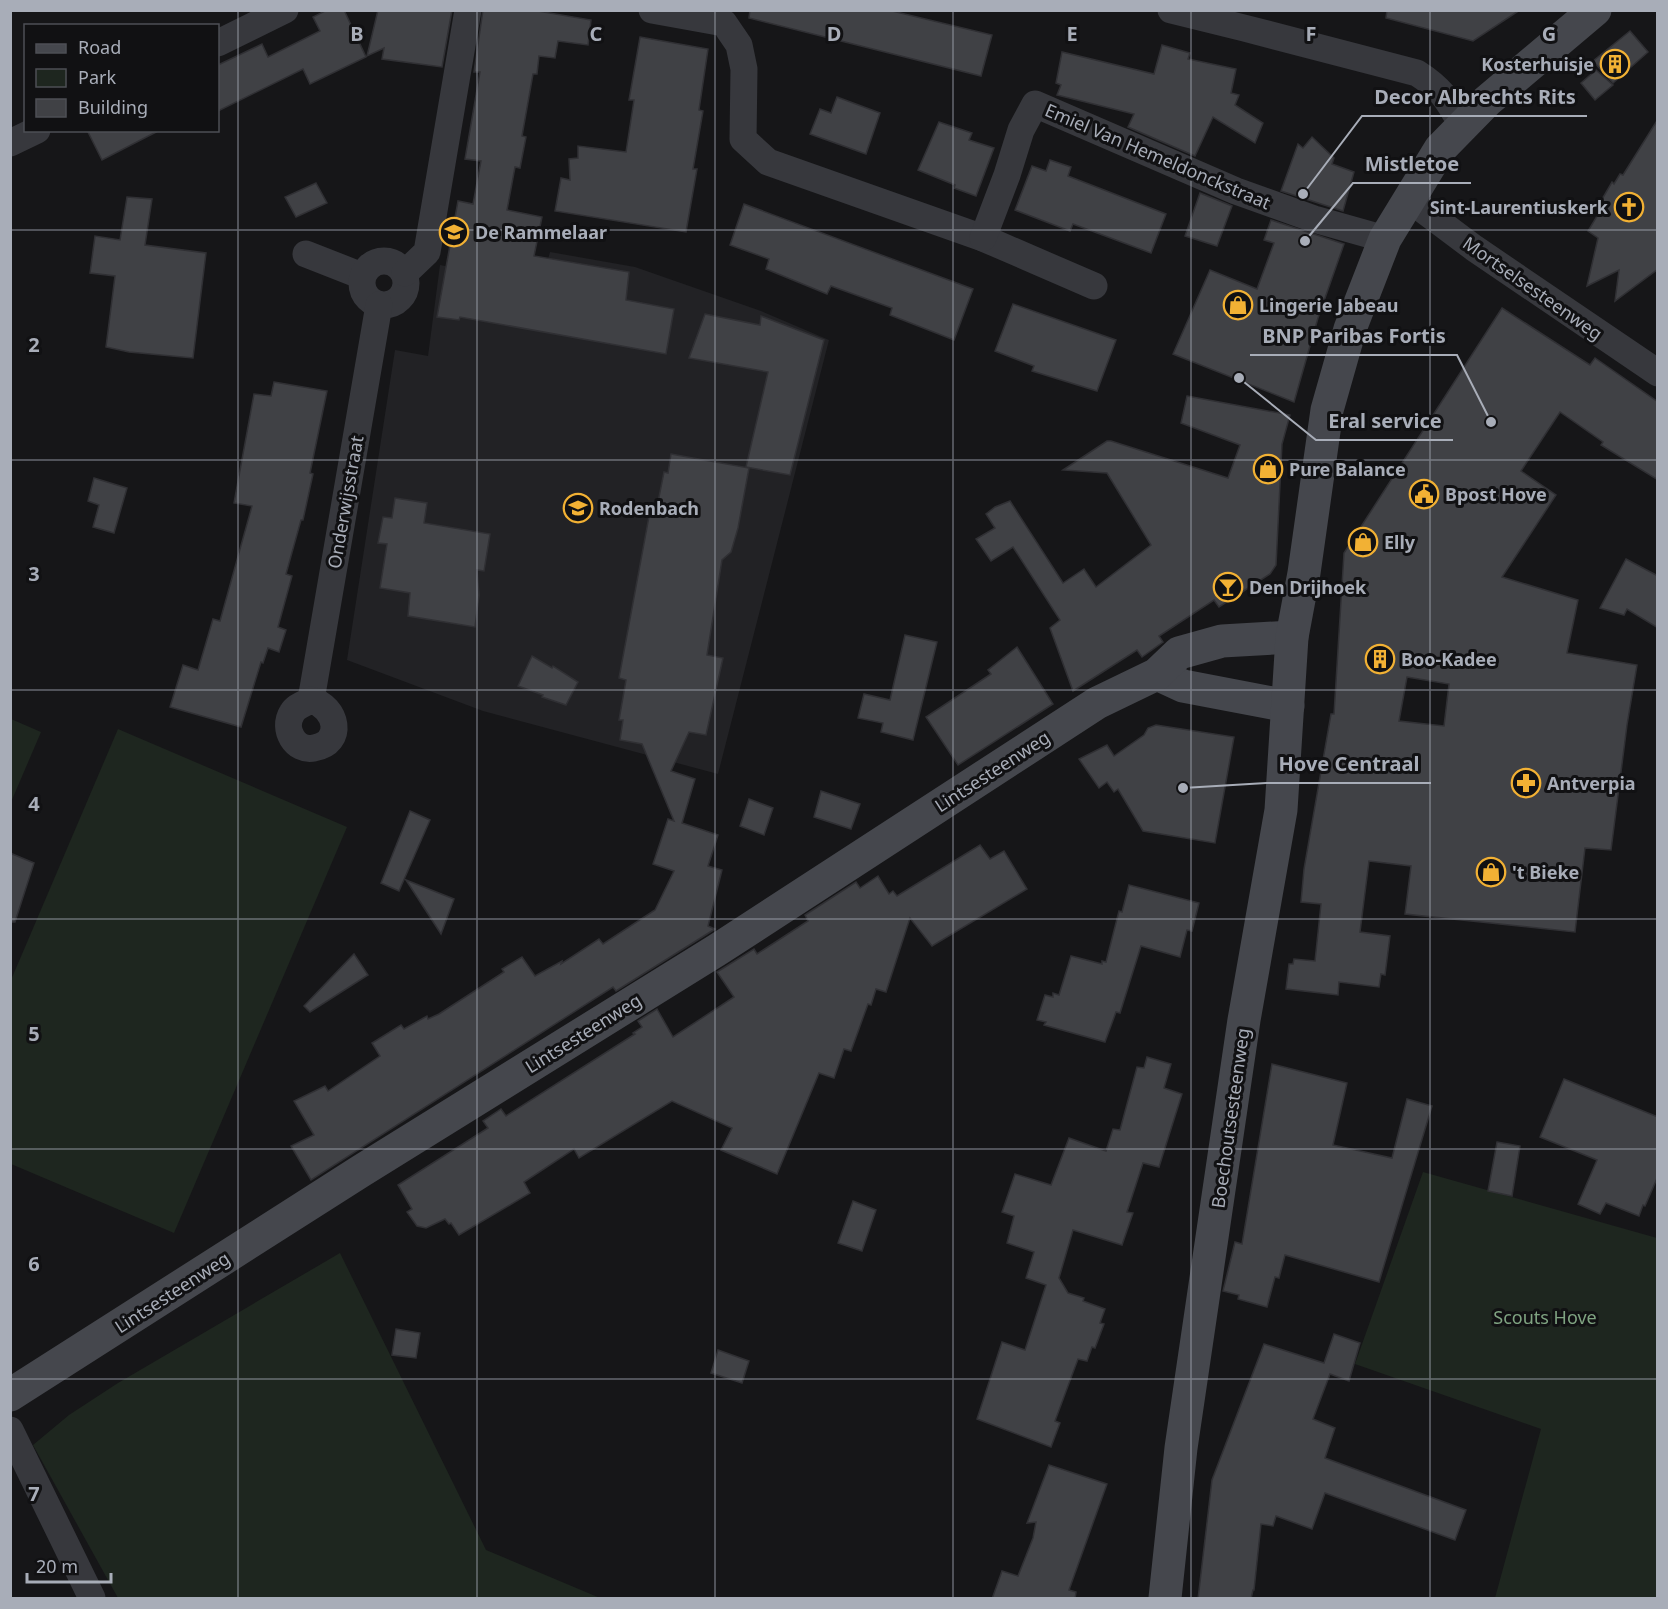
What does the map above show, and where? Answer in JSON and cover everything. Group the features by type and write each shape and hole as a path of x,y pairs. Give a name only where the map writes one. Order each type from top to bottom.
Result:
{"street":[{"path":"219,43 285,10"},
{"path":"405,273 427,252 468,10"},
{"path":"652,10 724,23 740,45 744,69 743,139 768,162 983,238 1094,286"},
{"path":"1171,10 1246,19 1417,73 1435,85 1449,102 1462,126"},
{"name":"Boechoutsesteenweg","path":"1165,1599 1182,1436 1244,1020 1281,810 1292,637 1304,573 1327,410 1350,329 1385,239 1440,149 1487,101 1594,10"},
{"name":"Emiel Van Hemeldonckstraat","path":"983,238 1021,130 1035,104 1236,191 1314,219 1385,239"},
{"path":"10,143 33,132"},
{"name":"Mortselsesteenweg","path":"1410,201 1474,248 1658,374"},
{"path":"306,254 362,276"},
{"path":"382,260 396,263 405,273 407,285 401,297 391,304 379,305 368,299 365,294 362,288 362,276 370,265 382,260"},
{"name":"Onderwijsstraat","path":"311,700 379,305"},
{"name":"Lintsesteenweg","path":"10,1395 707,956 1097,703 1157,674 1179,653 1222,641 1292,637"},
{"path":"1157,674 1183,686 1288,706"},
{"path":"10,1430 92,1599"}],"shaded area":[{"name":"Rodenbach","path":"550,252 635,267 761,311 829,340 718,774 483,711 347,660 395,350 428,356 440,265 541,285"}],"green space":[{"path":"11,719 41,732 11,802"},
{"path":"118,729 347,827 174,1233 11,1164 11,980"},
{"name":"Scouts Hove","path":"1423,1172 1657,1238 1657,1598 1495,1598 1541,1429 1355,1364"},
{"path":"340,1253 486,1550 600,1598 118,1598 33,1445 69,1415 118,1383"}],"building":[{"path":"327,10 344,10 366,57 310,84 303,69 219,111 219,65 262,44 268,57 320,31 313,17"},
{"path":"378,10 452,10 442,67 382,59 384,48 367,56"},
{"path":"483,10 532,10 591,20 588,45 558,41 555,58 539,56 537,74 533,74 522,136 526,137 520,168 515,167 507,210 542,217 534,256 629,272 626,300 674,309 666,354 460,317 459,320 437,317 458,201 473,204 481,161 465,159 480,72 474,72"},
{"path":"750,10 888,10 992,35 981,76 749,18"},
{"path":"1387,10 1520,10 1473,41 1386,18"},
{"name":"Kosterhuisje","path":"1630,31 1648,52 1613,83 1593,61"},
{"path":"640,37 708,49 699,110 703,111 693,169 697,169 686,232 555,211 561,178 570,180 569,159 578,158 578,146 626,152 634,100 629,100"},
{"path":"1162,45 1190,53 1188,59 1236,69 1231,93 1239,95 1235,105 1263,123 1255,143 1213,117 1195,156 1128,127 1134,114 1057,95 1061,85 1056,83 1062,52 1154,74"},
{"path":"1596,70 1613,85 1595,100 1581,83"},
{"path":"837,97 880,113 866,154 810,134 820,109 831,113"},
{"name":"Sint-Laurentiuskerk","path":"1658,119 1658,269 1615,301 1619,270 1587,286 1598,238 1588,231 1599,213 1596,212 1612,182 1614,184 1620,174 1623,175"},
{"path":"939,122 972,133 969,140 994,148 976,196 918,170"},
{"path":"88,132 156,132 102,160"},
{"path":"1312,137 1334,158 1332,164 1354,172 1343,211 1281,191 1298,144 1303,148"},
{"path":"1050,160 1071,167 1068,176 1166,214 1151,253 1073,224 1070,231 1015,210 1032,166 1046,171"},
{"path":"316,183 327,203 296,217 285,197"},
{"path":"1200,193 1232,206 1217,246 1185,236"},
{"path":"127,197 152,199 145,245 206,253 193,358 129,352 106,347 115,276 90,273 95,236 120,240"},
{"path":"744,204 973,289 954,340 890,315 892,308 831,286 827,294 766,269 769,259 730,245"},
{"path":"1271,220 1344,244 1318,318 1294,402 1173,354 1210,270 1257,289 1274,243 1264,240"},
{"path":"1013,304 1116,340 1097,391 1032,371 1034,366 995,351"},
{"path":"1502,308 1590,365 1595,358 1658,402 1658,480 1601,445 1603,442 1560,412 1521,471 1556,495 1502,577 1578,600 1567,653 1637,665 1611,850 1585,848 1575,932 1405,914 1411,866 1369,861 1360,932 1390,936 1385,975 1381,974 1379,987 1339,982 1338,995 1286,989 1289,964 1293,964 1294,959 1315,961 1321,904 1301,902 1304,869 1331,714 1334,714 1344,553","holes":["1407,677 1449,684 1444,726 1399,721"]},
{"path":"705,314 760,325 761,316 824,340 790,475 746,467 768,372 689,358"},
{"path":"274,382 327,391 303,520 301,520 286,574 292,576 278,627 286,630 279,652 268,648 263,663 261,662 241,727 170,707 183,665 198,670 213,619 220,621 252,506 234,503 254,394 271,396"},
{"path":"1187,396 1290,415 1282,444 1276,565 1270,574 1219,607 1214,600 1159,636 1163,642 1142,657 1137,650 1073,691 1050,628 1060,620 1013,547 991,561 976,539 995,528 986,514 995,507 1010,501 1063,583 1084,569 1096,587 1151,545 1107,473 1063,470 1107,441 1111,441 1228,478 1240,445 1181,423"},
{"path":"671,454 749,468 738,528 731,552 722,560 707,655 723,658 706,735 689,732 671,771 695,779 682,823 718,835 708,866 722,870 708,926 715,929 616,991 613,987 311,1180 291,1146 314,1135 294,1101 325,1086 328,1091 380,1056 372,1043 401,1025 404,1029 427,1016 428,1019 439,1014 504,972 502,969 522,957 535,976 562,961 561,964 599,939 603,944 655,910 674,871 653,864 668,819 674,821 642,744 620,740 623,720 619,720 626,680 619,678 650,511 656,512 664,472 668,473"},
{"path":"94,478 127,488 114,533 93,527 99,505 88,501"},
{"path":"395,498 427,503 424,523 490,534 484,571 477,570 479,595 475,627 408,616 410,593 380,588 387,544 378,543 383,517 392,518"},
{"path":"1626,559 1658,576 1658,628 1627,609 1624,615 1600,608"},
{"path":"905,635 937,642 913,740 881,732 883,723 858,718 864,694 890,700"},
{"path":"1017,647 1053,704 958,765 926,717 991,674 988,670"},
{"path":"532,656 578,682 566,705 518,686"},
{"path":"1156,725 1234,737 1215,843 1143,831 1118,789 1114,792 1107,782 1099,788 1079,759 1107,745 1114,756 1144,735 1148,728"},
{"path":"821,791 860,804 851,829 814,817"},
{"path":"749,799 773,808 764,835 740,826"},
{"path":"410,811 430,820 399,891 381,883"},
{"path":"980,845 990,859 1004,851 1027,889 932,946 910,918 886,992 876,989 871,1005 868,1004 851,1051 844,1049 834,1078 819,1073 777,1174 721,1150 732,1128 672,1101 579,1158 574,1149 524,1182 530,1193 459,1235 451,1223 449,1224 445,1219 426,1228 417,1226 407,1212 412,1209 398,1185 488,1128 483,1121 501,1109 506,1116 635,1034 633,1033 642,1027 638,1021 657,1009 673,1037 734,997 717,972 754,949 757,954 808,921 805,915 856,882 860,888 878,876 889,894 893,891 897,896"},
{"path":"10,853 34,863 15,922 10,922"},
{"path":"406,880 454,899 441,934"},
{"path":"1129,885 1199,903 1192,931 1187,930 1180,957 1141,946 1120,1013 1116,1012 1105,1042 1044,1025 1046,1022 1037,1020 1045,995 1053,997 1053,993 1059,995 1071,956 1102,964 1102,961 1106,962 1119,911 1122,912"},
{"path":"354,954 368,975 310,1012 304,1006"},
{"path":"1147,1057 1171,1064 1164,1088 1182,1094 1159,1167 1143,1163 1127,1212 1133,1213 1122,1245 1073,1230 1059,1278 1068,1293 1105,1309 1100,1323 1104,1324 1095,1348 1092,1347 1087,1361 1078,1359 1055,1421 1060,1423 1051,1447 977,1419 1002,1342 1025,1350 1046,1285 1026,1278 1034,1252 1007,1243 1014,1216 1002,1212 1015,1174 1051,1185 1069,1138 1106,1151 1113,1129 1120,1130 1137,1067 1144,1068"},
{"path":"1272,1064 1347,1083 1333,1145 1392,1158 1407,1099 1432,1106 1379,1282 1285,1255 1279,1278 1275,1277 1267,1307 1238,1299 1239,1295 1223,1291 1235,1242 1242,1244"},
{"path":"1564,1079 1658,1117 1658,1176 1639,1216 1606,1203 1600,1214 1578,1204 1597,1160 1540,1137"},
{"path":"1497,1142 1520,1146 1512,1196 1488,1191"},
{"path":"853,1201 876,1210 862,1251 838,1243"},
{"path":"396,1329 420,1333 416,1358 392,1355"},
{"path":"1334,1334 1360,1343 1349,1381 1330,1374 1313,1419 1335,1428 1325,1458 1466,1510 1455,1540 1325,1493 1312,1529 1276,1516 1273,1526 1261,1524 1251,1599 1198,1599 1212,1480 1264,1344 1324,1363"},
{"path":"718,1350 749,1361 742,1383 711,1373"},
{"path":"1049,1465 1107,1484 1069,1590 1076,1592 1075,1599 992,1599 1002,1571 1018,1576 1033,1538 1036,1522 1027,1523"}],"place":[{"name":"Kosterhuisje","path":"1615,64"},
{"name":"Decor Albrechts Rits","path":"1303,194"},
{"name":"Sint-Laurentiuskerk","path":"1629,207"},
{"name":"De Rammelaar","path":"454,232"},
{"name":"Mistletoe","path":"1305,241"},
{"name":"Lingerie Jabeau","path":"1238,305"},
{"name":"Eral service","path":"1239,378"},
{"name":"BNP Paribas Fortis","path":"1491,422"},
{"name":"Pure Balance","path":"1268,469"},
{"name":"Bpost Hove","path":"1424,494"},
{"name":"Rodenbach","path":"578,508"},
{"name":"Elly","path":"1363,542"},
{"name":"Den Drijhoek","path":"1228,587"},
{"name":"Boo-Kadee","path":"1380,659"},
{"name":"Antverpia","path":"1526,783"},
{"name":"Hove Centraal","path":"1183,788"},
{"name":"'t Bieke","path":"1491,872"}]}
